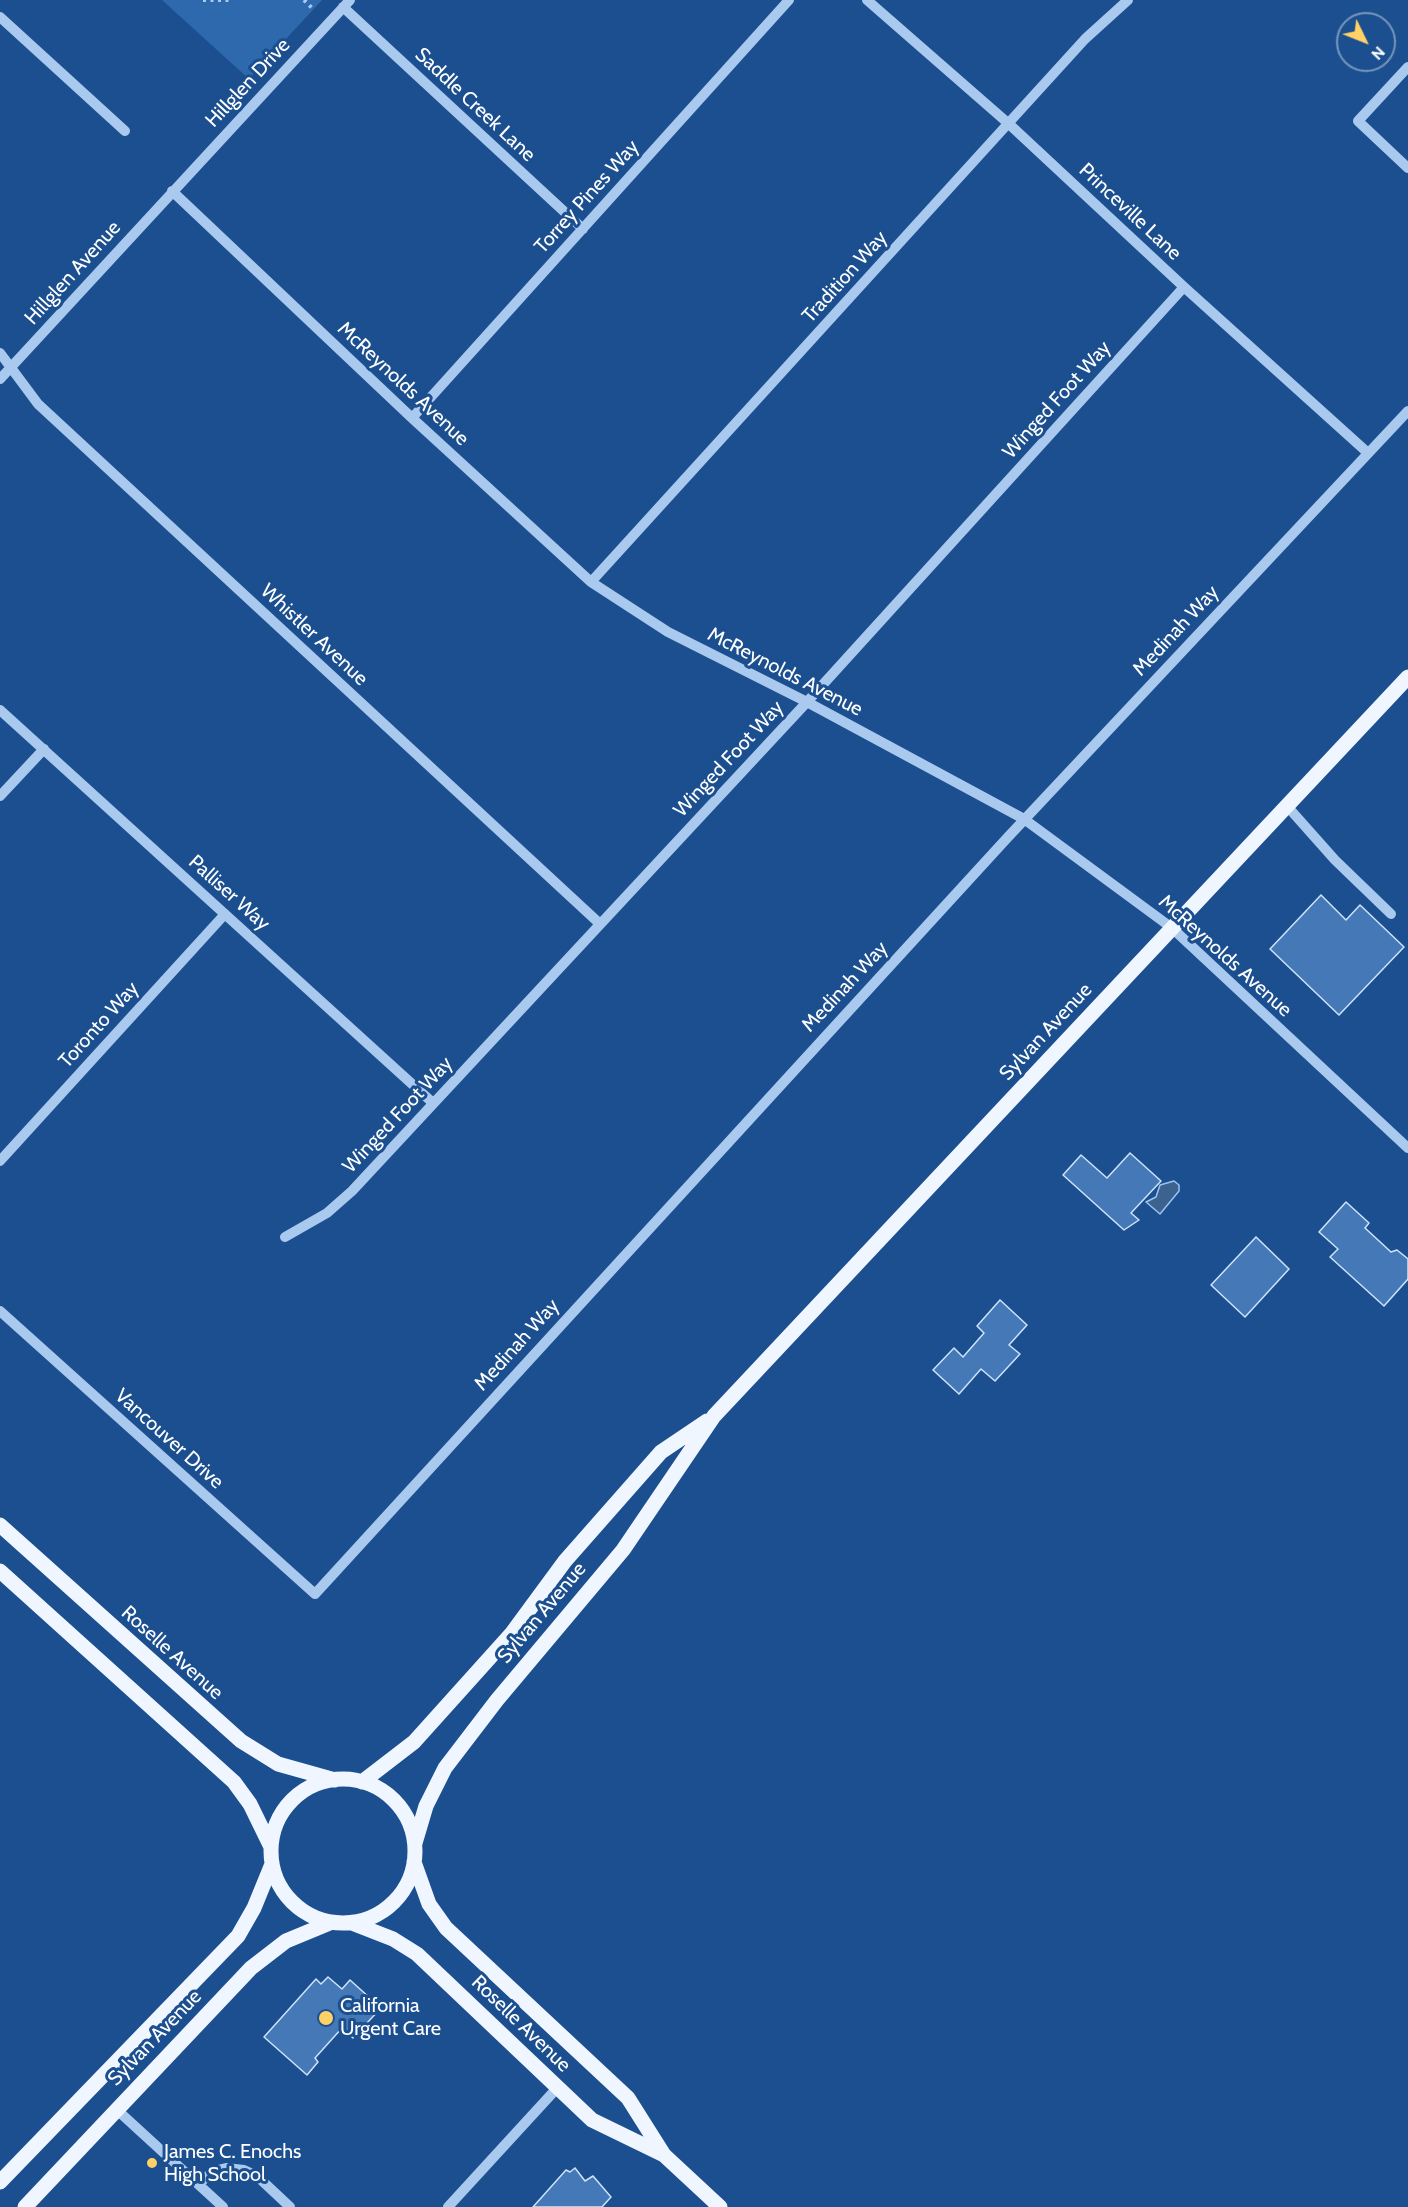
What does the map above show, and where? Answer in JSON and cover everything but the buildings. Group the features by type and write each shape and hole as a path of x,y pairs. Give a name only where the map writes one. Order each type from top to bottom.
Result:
{"main road":[{"name":"Sylvan Avenue","path":"415,1843 426,1806 445,1768 497,1700 623,1550 714,1416 1408,677"},
{"name":"Sylvan Avenue","path":"362,1782 412,1745 512,1633 565,1561 661,1452 714,1416"},
{"name":"Roselle Avenue","path":"0,1525 240,1741 278,1764 335,1780"},
{"path":"0,1571 234,1782 250,1804 271,1846"},
{"path":"335,1780 362,1782 381,1790 400,1808 411,1827 415,1843 414,1862 405,1887 392,1904 373,1917 350,1923 332,1922 309,1915 294,1904 281,1888 272,1864 271,1846 279,1818 293,1800 312,1787 335,1780"},
{"name":"Roselle Avenue","path":"414,1862 429,1904 446,1928 628,2098 664,2155 720,2207"},
{"name":"Sylvan Avenue","path":"0,2182 238,1936 254,1908 272,1864"},
{"name":"Sylvan Avenue","path":"25,2207 263,1957 286,1941 332,1922"},
{"name":"Roselle Avenue","path":"350,1923 393,1939 417,1954 591,2120 664,2155"}],"street":[{"name":"Torrey Pines Way","path":"412,418 789,0"},
{"name":"Princeville Lane","path":"867,0 1009,124 1184,287 1368,453"},
{"name":"Tradition Way","path":"591,582 1085,39 1128,0"},
{"name":"Saddle Creek Lane","path":"346,4 583,230"},
{"name":"Hillglen Drive","path":"172,191 346,4"},
{"path":"0,17 125,131"},
{"path":"1408,67 1358,121 1408,168"},
{"name":"Hillglen Avenue","path":"0,379 172,191"},
{"name":"McReynolds Avenue","path":"172,191 412,418 591,582 668,632 807,702 1024,819 1172,928 1408,1148"},
{"name":"Winged Foot Way","path":"285,1238 327,1213 352,1191 807,702 1184,287"},
{"name":"Whistler Avenue","path":"0,353 12,366 38,404 599,923"},
{"name":"Medinah Way","path":"315,1594 1024,819 1408,411"},
{"name":"Palliser Way","path":"0,710 433,1103"},
{"path":"0,796 44,749"},
{"path":"1287,806 1335,860 1391,914"},
{"name":"Toronto Way","path":"0,1161 225,914"},
{"name":"Vancouver Drive","path":"0,1311 315,1594"},
{"path":"448,2207 558,2087"},
{"path":"116,2109 224,2207"},
{"path":"198,2184 214,2171 226,2168 244,2170 257,2176 290,2207"}],"path":[{"path":"203,0 232,0"},
{"path":"304,0 314,10"}],"shaded area":[{"path":"162,0 322,0 249,79"},
{"path":"1174,1181 1179,1185 1179,1191 1160,1214 1146,1202 1156,1197 1160,1185"}],"place":[{"name":"California Urgent Care","path":"326,2018"},
{"name":"James C. Enochs High School","path":"152,2163"}]}
